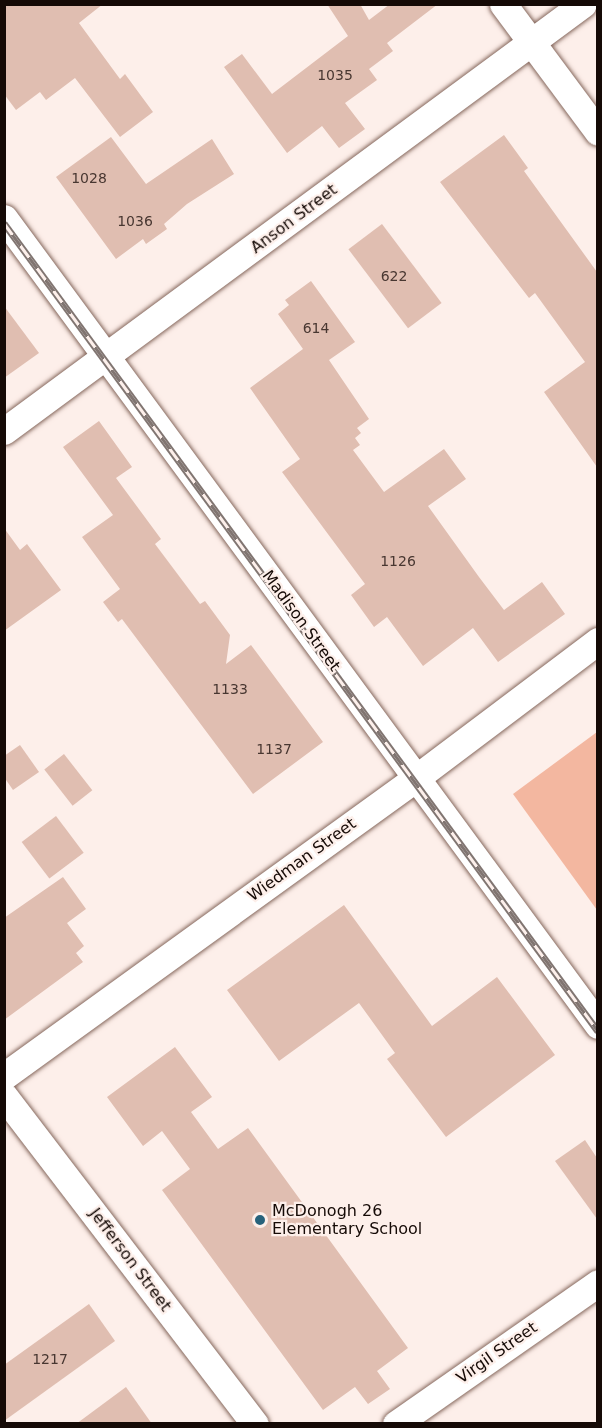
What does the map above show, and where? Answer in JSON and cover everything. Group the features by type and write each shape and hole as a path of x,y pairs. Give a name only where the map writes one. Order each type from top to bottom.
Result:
{"street":[{"path":"503,4 597,132"},
{"name":"Anson Street","path":"4,431 107,358 583,4"},
{"name":"Madison Street","path":"4,218 597,1025"},
{"name":"Wiedman Street","path":"4,1076 416,778 597,642"},
{"name":"Jefferson Street","path":"4,1096 255,1424"},
{"name":"Virgil Street","path":"396,1424 597,1283"}],"shaded area":[{"path":"597,732 597,910 513,794"}],"building":[{"path":"4,4 103,4 79,23 120,79 125,74 153,112 120,137 75,78 46,100 40,92 16,110 4,94"},
{"path":"327,4 360,4 369,20 390,4 438,4 387,43 393,51 369,69 377,80 345,103 365,129 339,148 322,126 287,153 224,67 242,54 272,94 348,36"},
{"path":"504,135 528,168 524,171 597,272 597,467 544,392 585,362 535,293 529,298 440,182"},
{"path":"111,137 146,184 212,139 234,174 187,204 164,224 167,229 146,244 143,239 116,259 56,177"},
{"path":"382,224 442,303 408,328 348,249"},
{"path":"311,281 355,342 329,360 369,419 357,428 361,433 355,438 360,445 353,450 384,492 444,449 466,479 428,506 479,577 504,610 542,582 565,614 498,662 473,628 423,666 387,617 374,627 351,595 365,584 282,472 300,459 250,388 303,349 278,314 289,305 285,300"},
{"path":"4,306 39,353 4,378"},
{"path":"99,421 132,467 116,478 161,539 155,544 200,604 205,601 230,635 226,664 251,645 323,742 253,794 122,619 118,622 103,602 120,589 82,537 113,515 63,447"},
{"path":"4,528 20,550 27,544 61,590 4,631"},
{"path":"20,745 39,772 13,790 4,777 4,756"},
{"path":"64,754 92,790 73,806 44,769"},
{"path":"56,816 84,853 49,879 22,842"},
{"path":"63,877 86,909 67,923 84,946 76,953 83,962 4,1020 4,918"},
{"path":"344,905 432,1026 497,977 555,1055 446,1137 387,1059 395,1053 359,1003 279,1061 227,990"},
{"path":"175,1047 212,1097 191,1112 218,1149 248,1128 408,1348 377,1371 390,1389 368,1404 355,1387 323,1410 162,1190 190,1169 162,1131 143,1146 107,1097"},
{"path":"585,1140 597,1158 597,1219 555,1161"},
{"path":"89,1304 115,1341 4,1421 4,1365"},
{"path":"126,1387 152,1424 76,1424"}],"railway":[{"path":"4,223 598,1031"}],"place":[{"name":"McDonogh 26 Elementary School","path":"260,1220"}]}
